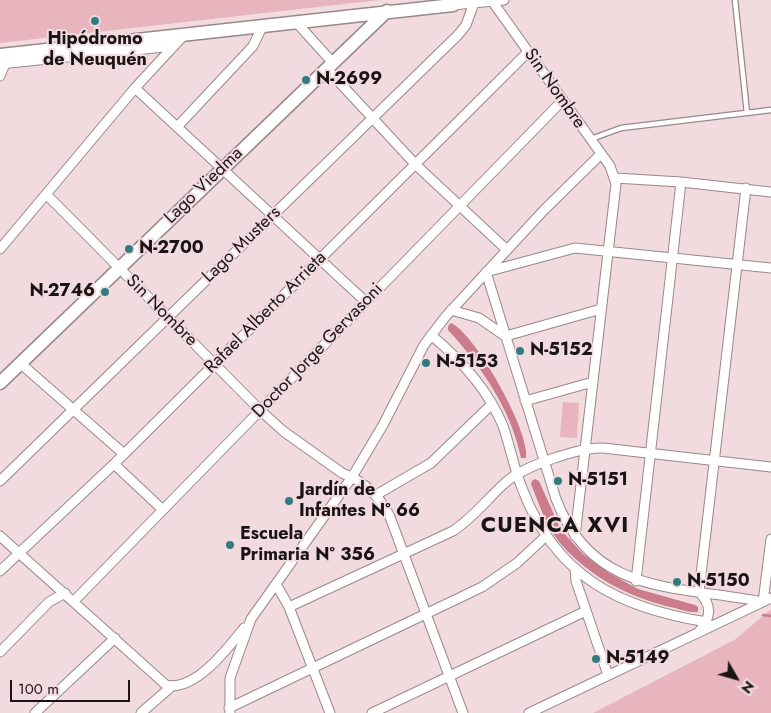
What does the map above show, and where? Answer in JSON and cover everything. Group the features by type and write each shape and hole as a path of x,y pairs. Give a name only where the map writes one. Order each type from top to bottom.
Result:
{"main road":[{"path":"2,59 184,34 454,2"},
{"name":"Lago Viedma","path":"0,383 387,11"}],"street":[{"path":"454,2 474,3 504,0"},
{"name":"Sin Nombre","path":"492,1 601,154 615,178"},
{"name":"Lago Musters","path":"0,481 458,35 466,25 474,3"},
{"path":"296,22 372,119 416,165 507,250"},
{"path":"177,127 253,46 263,26"},
{"path":"0,249 135,88 184,34"},
{"path":"0,76 2,59 174,46"},
{"name":"Rafael Alberto Arrieta","path":"0,571 114,464 528,52"},
{"path":"135,88 366,302"},
{"name":"Doctor Jorge Gervasoni","path":"74,601 563,100"},
{"path":"0,536 18,554 65,592 157,679 172,686 184,685 196,678 235,639 251,619 352,477 377,436 432,335 451,310 566,186 601,154"},
{"path":"575,536 616,189 615,178 681,182 771,192"},
{"path":"636,581 681,182"},
{"path":"698,633 707,622 709,606 700,592 746,188"},
{"name":"Sin Nombre","path":"46,194 260,410 298,441 376,495 387,509 462,713"},
{"path":"486,272 566,249 608,250 771,268"},
{"path":"486,272 544,463 562,514 575,536 599,559 636,581 662,587 767,600"},
{"path":"451,310 479,318 506,336 601,309"},
{"path":"432,335 463,364 492,404 504,429 517,474 532,511 546,536 564,559 614,595 642,608 707,622"},
{"path":"20,363 124,454"},
{"path":"525,401 593,382"},
{"path":"376,495 431,463 492,404"},
{"path":"289,607 404,554 464,523 517,474 585,450 597,448 771,467"},
{"path":"114,464 163,510"},
{"path":"251,619 230,678 230,710 495,580 546,536"},
{"path":"767,600 771,539"},
{"path":"575,568 576,582 608,676"},
{"path":"276,584 289,607 330,713"},
{"path":"0,652 49,602 65,592"},
{"path":"529,713 767,600"},
{"path":"372,713 586,612"},
{"path":"35,713 115,638"},
{"path":"141,713 172,686"}],"lane":[{"path":"735,0 747,113"},
{"path":"590,139 621,128 771,110"}],"shaded area":[{"name":"Hipódromo de Neuquén","path":"0,0 379,0 0,43"},
{"path":"451,323 474,345 499,385 520,428 525,445 526,458 521,458 510,422 493,389 472,358 448,330 448,326"},
{"path":"563,402 579,403 577,438 560,437"},
{"path":"535,479 539,481 561,530 583,554 609,573 638,589 695,605 698,607 698,612 686,611 643,599 612,585 584,566 560,543 543,515 531,484"},
{"path":"771,609 771,713 593,713 736,639"}],"waterway":[{"path":"763,615 771,616"}],"place":[{"name":"Hipódromo de Neuquén","path":"95,21"},
{"name":"N-2699","path":"306,80"},
{"name":"N-2700","path":"129,249"},
{"name":"N-2746","path":"105,292"},
{"name":"N-5152","path":"520,351"},
{"name":"N-5153","path":"426,363"},
{"name":"N-5151","path":"558,481"},
{"name":"Jardín de Infantes N° 66","path":"289,501"},
{"name":"Escuela Primaria N° 356","path":"230,545"},
{"name":"N-5150","path":"677,582"},
{"name":"N-5149","path":"596,659"}],"district":[{"name":"CUENCA XVI","path":"555,527"}]}
